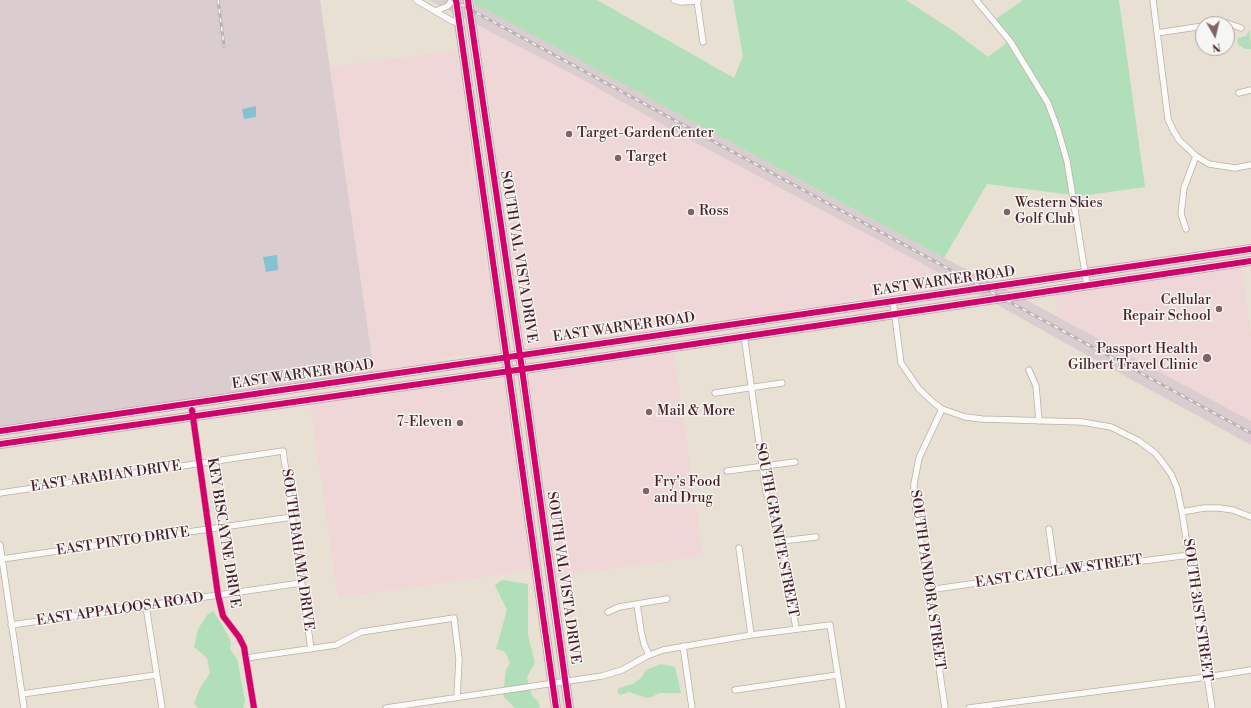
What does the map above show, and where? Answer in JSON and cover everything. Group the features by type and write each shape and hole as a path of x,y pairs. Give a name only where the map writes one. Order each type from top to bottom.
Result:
{"main road":[{"name":"SOUTH VAL VISTA DRIVE","path":"456,0 556,708"},
{"name":"SOUTH VAL VISTA DRIVE","path":"468,0 522,369 569,708"},
{"path":"462,47 475,45"},
{"path":"482,181 494,179"},
{"name":"EAST WARNER ROAD","path":"0,431 1251,249"},
{"name":"EAST WARNER ROAD","path":"0,444 522,369 1251,261"},
{"path":"838,309 840,322"},
{"path":"744,336 746,329 748,328 769,324 789,317"},
{"path":"663,335 665,348"},
{"path":"393,374 395,387"},
{"path":"320,385 321,397"},
{"path":"528,511 541,509"}],"street":[{"path":"416,0 452,21 459,23"},
{"path":"435,11 448,6 452,0"},
{"path":"674,0 681,2 698,1 703,42"},
{"path":"976,0 1010,41 1048,103 1067,161 1087,286"},
{"path":"1153,0 1168,119 1173,130 1179,140 1196,156 1209,164 1235,168 1251,165"},
{"path":"1235,26 1241,28"},
{"path":"1157,33 1195,27"},
{"path":"1240,93 1251,90"},
{"path":"1186,229 1181,214 1184,188 1196,156"},
{"path":"894,301 900,362 919,388 942,409"},
{"name":"SOUTH GRANITE STREET","path":"744,336 768,500 782,541 796,629"},
{"path":"1029,370 1036,386 1039,421"},
{"path":"714,393 752,389 782,383"},
{"name":"KEY BISCAYNE DRIVE","path":"191,403 218,596 223,616 239,637 246,658 254,708"},
{"name":"SOUTH 31ST STREET","path":"942,409 965,417 978,419 1096,423 1120,430 1139,440 1155,453 1171,474 1177,488 1190,555 1212,708"},
{"name":"SOUTH PANDORA STREET","path":"942,409 918,458 914,484 914,497 944,708"},
{"name":"EAST ARABIAN DRIVE","path":"0,493 283,451"},
{"name":"SOUTH BAHAMA DRIVE","path":"283,451 311,649"},
{"path":"727,471 795,462"},
{"path":"1182,512 1204,508 1219,508 1233,510 1251,518"},
{"name":"EAST PINTO DRIVE","path":"2,559 292,517"},
{"path":"1049,529 1055,572"},
{"path":"782,541 816,537"},
{"path":"0,545 24,708"},
{"path":"739,548 752,635"},
{"name":"EAST CATCLAW STREET","path":"928,590 1190,555"},
{"name":"EAST APPALOOSA ROAD","path":"11,625 301,583"},
{"path":"608,612 619,607 667,599"},
{"path":"637,604 644,644 649,655"},
{"path":"146,606 162,708"},
{"path":"246,658 336,645 362,632 454,618 459,659 457,698"},
{"path":"386,708 602,676 622,670 649,655 663,650 752,635 830,625 843,708"},
{"path":"683,646 692,708"},
{"path":"969,708 1251,670"},
{"path":"735,690 837,674"},
{"path":"22,694 156,675"}],"shaded area":[{"path":"0,0 320,0 374,372 0,426"},
{"path":"429,0 469,0 944,258 1032,303 1251,421 1251,445 964,286 681,135 576,76"},
{"path":"477,26 491,31 576,76 681,135 964,286 891,296 869,297 826,306 730,320 702,321 674,325 645,333 619,332 582,341 530,348 525,345 523,341 519,289 513,270 508,244 507,218 503,187 497,166 493,116 487,99"},
{"path":"457,50 469,134 469,155 472,173 478,190 484,233 486,272 492,291 499,347 498,351 482,355 461,355 442,358 425,364 374,372 329,67"},
{"path":"1242,268 1251,336 1251,421 1058,317 1054,295"},
{"path":"674,351 703,556 556,577 553,555 553,535 545,497 542,459 535,424 529,378 534,372 594,367 614,361 656,357"},
{"path":"497,380 503,382 505,386 510,440 516,460 520,504 525,524 532,570 338,598 310,404 348,398 366,399 387,396 409,389 460,385"}],"green space":[{"name":"Western Skies Golf Club","path":"474,0 597,0 734,78 743,56 733,0 906,0 955,32 988,57 1009,41 993,21 1022,1 1021,0 1119,0 1145,187 1081,196 987,184 944,258 474,3"},
{"path":"1250,29 1251,49 1245,49 1237,42 1238,38 1246,36"},
{"path":"502,580 528,584 528,635 535,662 527,677 532,696 538,701 540,708 515,708 503,696 506,670 510,663 505,652 496,649 507,610 495,585"},
{"path":"213,611 231,642 230,649 237,659 245,701 243,708 198,708 194,703 200,688 210,673 207,658 194,647 198,629 207,615"},
{"path":"661,664 675,667 681,693 659,693 647,698 629,692 620,695 618,693 617,691 619,688 633,684 641,678 646,670"}],"water":[{"path":"256,106 256,117 244,119 242,109"},
{"path":"277,255 278,270 266,272 263,257"}],"railway":[{"path":"218,0 224,46"},
{"path":"453,0 1251,433"}],"cycle path":[{"path":"456,0 556,708"},
{"path":"468,0 522,369 569,708"},
{"path":"0,431 1251,249"},
{"path":"0,444 573,362 1251,261"},
{"path":"192,410 218,595 223,616 239,637 244,647 254,708"}],"place":[{"name":"Target-GardenCenter","path":"569,134"},
{"name":"Target","path":"618,158"},
{"name":"Ross","path":"691,212"},
{"name":"Western Skies Golf Club","path":"1007,212"},
{"name":"Cellular Repair School","path":"1219,309"},
{"name":"Passport Health Gilbert Travel Clinic","path":"1207,358"},
{"name":"Mail & More","path":"649,412"},
{"name":"7-Eleven","path":"460,423"},
{"name":"Fry's Food and Drug","path":"646,491"}]}
